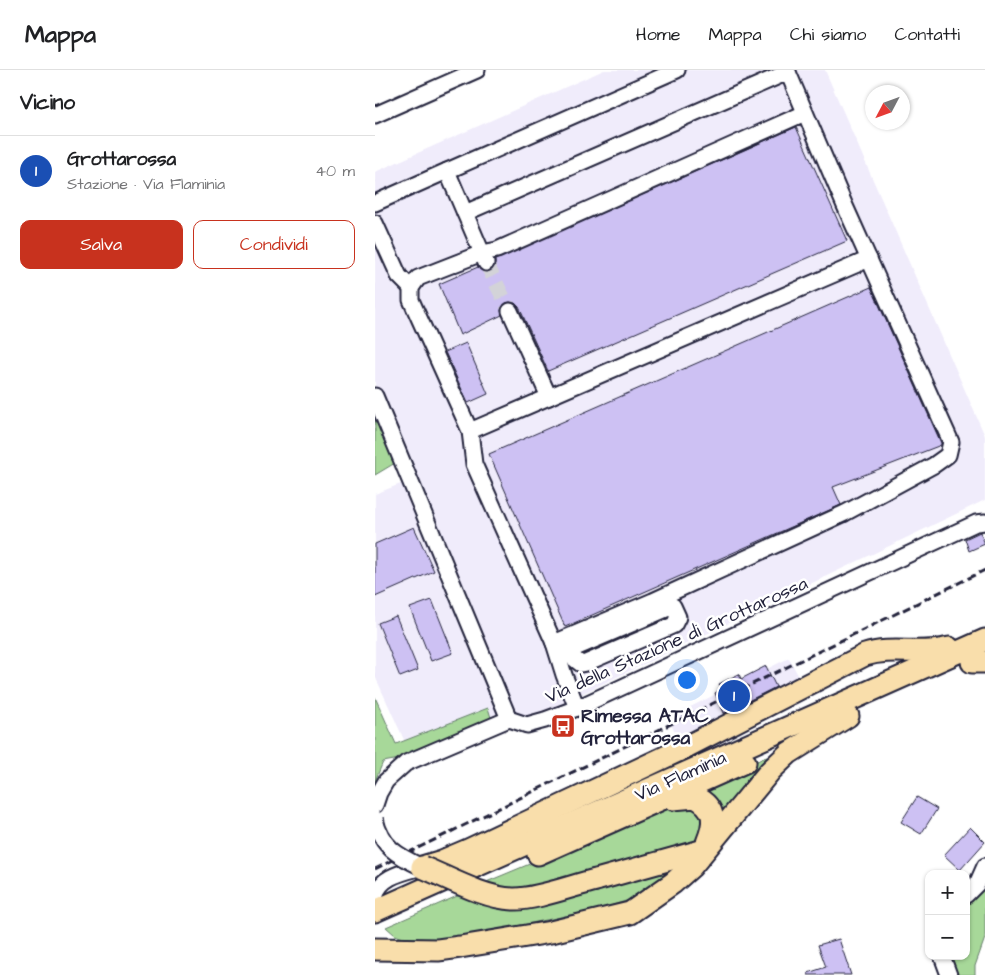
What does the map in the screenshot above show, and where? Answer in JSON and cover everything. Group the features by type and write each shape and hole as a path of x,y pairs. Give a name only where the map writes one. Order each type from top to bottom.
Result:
{"highway":[{"path":"422,867 468,850 682,749 870,653 932,652 985,639"},
{"name":"Via Flaminia","path":"375,926 654,804 985,639"},
{"path":"375,949 438,950 460,947 551,932 629,913 673,883 697,860 783,757 849,708 880,675 878,666 872,661 864,660 849,663"},
{"name":"Via Flaminia","path":"375,911 849,708 981,660"},
{"path":"654,804 691,796 704,802 710,809 713,820 711,833 704,850"},
{"path":"422,867 483,892 513,899 530,897 704,850"}],"street":[{"path":"375,115 477,70"},
{"path":"375,203 677,70"},
{"path":"465,213 787,71 951,442 948,455 934,465 845,513 653,601 554,643"},
{"path":"577,708 554,643 474,464 470,432 411,300 411,288 418,278 484,258 497,250 805,113"},
{"path":"447,171 484,258"},
{"path":"375,223 399,276 411,288"},
{"path":"470,432 869,259"},
{"path":"510,311 549,398"},
{"path":"375,396 509,719 416,758 398,769 386,781 375,805"},
{"name":"Via della Stazione di Grottarossa","path":"509,719 527,725 577,708 976,523 985,522"},
{"path":"673,606 678,617 674,625 586,664 581,664 554,643 575,648 673,606"},
{"path":"375,819 381,835 393,851 422,867"},
{"path":"970,891 977,884 985,866"},
{"path":"375,897 378,888 385,881 399,874 422,867"},
{"path":"943,960 949,975"}],"shaded area":[{"name":"Rimessa ATAC Grottarossa","path":"604,70 825,70 985,436 985,500 515,726 375,393 375,172"},
{"path":"403,483 500,713 410,753 375,676 375,494"},
{"path":"789,658 799,677 677,737 668,718"}],"green space":[{"path":"375,418 395,463 375,475"},
{"path":"375,697 396,744 488,708 492,721 405,758 383,762 375,781"},
{"path":"766,757 770,758 719,827 693,790"},
{"path":"671,805 702,807 702,837 691,844 536,887 512,890 484,883"},
{"path":"687,864 629,900 600,909 443,941 412,941 395,935 386,927 462,894 485,903"},
{"path":"985,879 985,938 975,966 975,975 951,975 945,960 970,960 970,893"}],"building":[{"path":"796,127 847,241 548,371 519,307 515,303 506,303 501,310 502,315 460,335 439,284 478,267 484,272 490,271 495,265 495,260"},
{"path":"871,287 941,445 833,487 841,505 565,627 489,454"},
{"path":"466,343 488,394 468,403 445,352"},
{"path":"414,527 434,571 375,597 375,544"},
{"path":"980,532 985,544 969,551 965,539"},
{"path":"432,600 453,653 431,661 410,608"},
{"path":"396,616 418,670 400,677 378,623"},
{"path":"766,666 776,687 724,713 715,693 722,689 719,684 739,674 741,679"},
{"path":"917,797 937,809 921,834 901,822"},
{"path":"970,827 985,842 960,870 944,855"},
{"path":"839,939 851,975 808,975 808,973 826,967 818,945"}],"tunnel":[{"path":"486,263 510,311"}],"railway":[{"path":"375,869 985,570"}],"place":[{"name":"Grottarossa","path":"734,696"},
{"name":"Rimessa ATAC Grottarossa","path":"563,726"}]}
